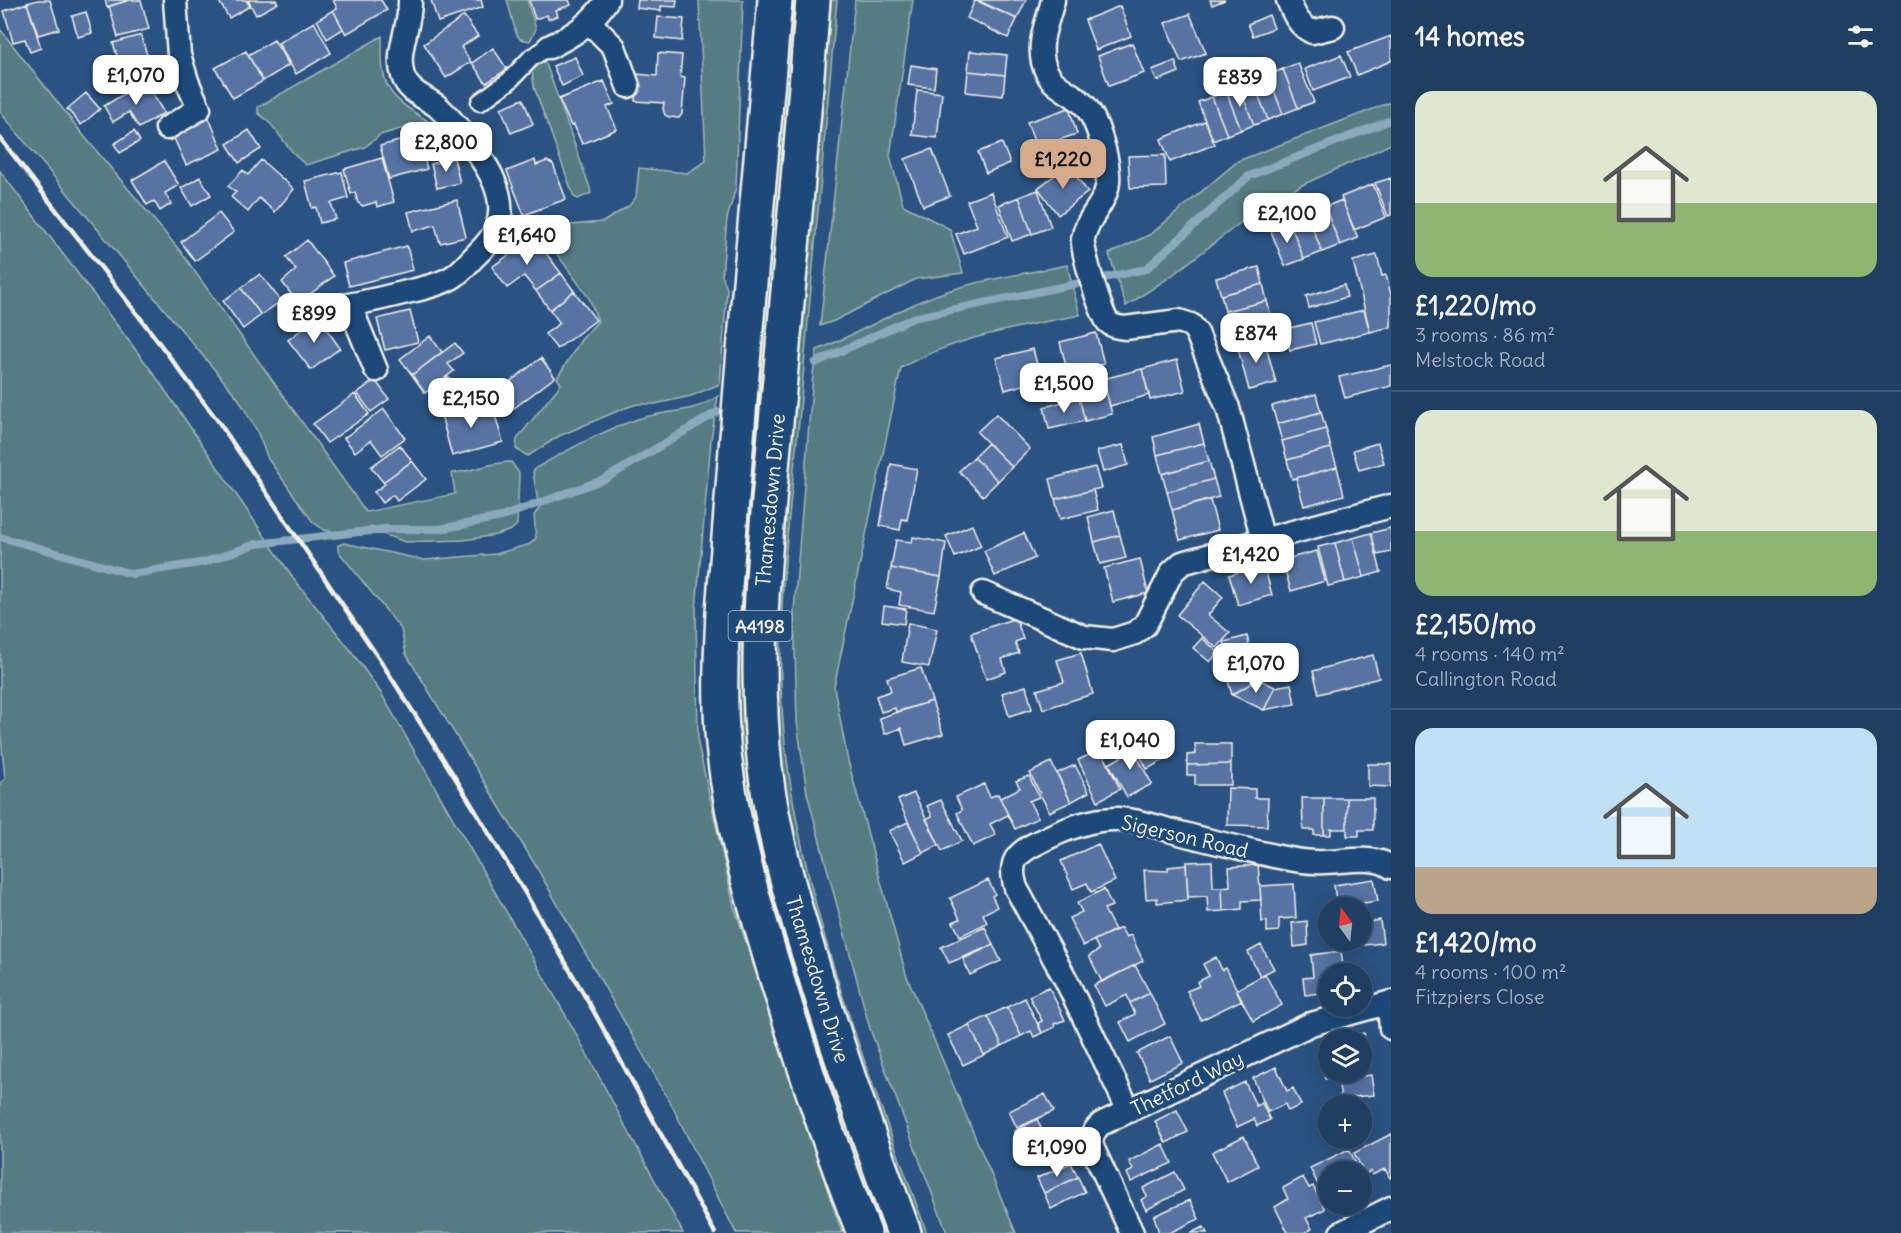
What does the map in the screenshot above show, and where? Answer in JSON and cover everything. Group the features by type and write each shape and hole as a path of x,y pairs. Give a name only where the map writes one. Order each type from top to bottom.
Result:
{"main road":[{"name":"Thamesdown Drive","path":"776,0 723,612 721,660 723,744 740,846 759,918 810,1082 864,1233"},
{"name":"Thamesdown Drive","path":"813,0 766,528 759,655 762,733 776,834 799,921 860,1113 904,1233"}],"street":[{"path":"167,128 199,109 179,55 175,0"},
{"path":"318,310 350,306 449,279 481,250 498,226 499,199 479,153 447,116 408,86 404,78 400,59 410,12 410,0"},
{"path":"480,102 513,77 532,57 566,39 596,17 608,0"},
{"path":"1053,0 1043,29 1043,61 1048,75 1056,86 1076,97 1091,115 1108,171 1105,199 1088,226 1083,240 1103,312 1108,322 1117,327 1134,328 1179,321 1191,325 1197,333 1228,408 1263,540"},
{"path":"1288,0 1302,27 1312,32 1333,27"},
{"path":"589,22 614,47 628,86"},
{"path":"350,306 376,370"},
{"path":"983,592 1084,638 1113,640 1135,633 1145,625 1172,572 1182,563 1391,506"},
{"name":"Sigerson Road","path":"1129,1111 1066,980 1016,888 1011,872 1015,860 1021,853 1044,839 1078,826 1117,819 1142,822 1218,843 1297,861 1316,863 1378,861 1391,867"},
{"name":"Thetford Way","path":"1132,1233 1103,1174 1091,1143 1095,1129 1101,1124 1311,1023 1390,1003 1391,1028"},
{"path":"1341,1233 1391,1208"}],"green space":[{"path":"507,0 527,0 536,29 530,41 520,39 516,33"},
{"path":"699,0 743,0 736,187 727,219 722,275 727,289 720,384 691,396 655,404 637,404 620,410 559,436 528,456 516,449 517,439 561,384 557,378 581,340 598,321 589,298 538,228 603,222 629,206 636,197 639,168 687,173 706,161"},
{"path":"790,0 800,0 747,697 888,1233 878,1233 840,1129 764,886 740,769 734,661"},
{"path":"827,0 837,0 783,582 781,663 785,743 794,805 823,930 841,992 927,1233 919,1233 872,1104 799,867 778,757 774,618"},
{"path":"855,0 913,0 890,156 903,205 950,229 963,273 916,279 820,326"},
{"path":"0,29 84,136 181,252 366,512 455,494 452,473 511,462 519,473 517,525 511,530 496,535 464,540 405,542 383,534 357,535 324,530 313,522 268,459 257,431 238,398 0,112"},
{"path":"382,36 383,67 388,87 402,103 428,121 380,135 365,147 306,165 258,113 258,107"},
{"path":"542,61 546,64 590,188 591,193 578,199 574,197 534,87 532,70"},
{"path":"1391,102 1391,144 1300,186 1240,223 1170,277 1126,306 1109,254 1151,234 1238,161"},
{"path":"0,171 154,374 296,582 349,648 381,693 574,1030 683,1233 0,1233 0,783 5,779 0,726"},
{"path":"1067,265 1080,315 988,334 943,348 901,368 834,687 848,761 906,974 1016,1233 947,1233 870,1029 807,793 797,722 794,611 813,374 817,350 921,301 974,283"},
{"path":"718,396 711,440 696,609 698,744 734,906 842,1233 736,1233 671,1104 534,863 406,654 401,629 338,551 338,545 344,543 424,560 496,554 530,544 536,538 534,515 539,509 533,472 536,468 612,429 649,416 698,406"}],"building":[{"path":"50,0 59,29 38,35 27,3"},
{"path":"105,0 130,0 107,7"},
{"path":"130,0 141,0 149,29 118,37 109,6"},
{"path":"218,0 246,0 250,6 229,18"},
{"path":"248,0 276,0 278,3 256,15"},
{"path":"333,0 381,0 387,10 346,34 333,10 337,8"},
{"path":"431,0 481,0 483,7 438,22"},
{"path":"529,0 569,0 571,5 556,10 558,16 548,19 547,15 535,19"},
{"path":"638,0 677,0 676,7 661,6 661,11 637,8"},
{"path":"975,0 1017,19 1008,38 967,18"},
{"path":"977,0 1026,0 1017,19"},
{"path":"1210,0 1225,0 1212,5"},
{"path":"27,3 41,48 30,52 25,39 13,42 4,11"},
{"path":"1120,6 1131,36 1096,50 1085,20"},
{"path":"333,10 343,29 327,39 317,20"},
{"path":"86,12 92,33 78,37 72,16"},
{"path":"1190,14 1206,53 1181,62 1165,23"},
{"path":"1269,15 1274,28 1253,36 1248,24"},
{"path":"464,16 478,36 461,47 471,62 446,78 424,44"},
{"path":"658,17 684,19 682,41 656,38"},
{"path":"314,22 331,53 296,74 278,43"},
{"path":"141,35 153,75 105,89 99,67 119,62 113,43"},
{"path":"1391,36 1391,61 1357,75 1348,52"},
{"path":"274,40 289,65 263,81 248,55"},
{"path":"1132,43 1144,73 1109,86 1098,56"},
{"path":"493,48 507,69 486,83 472,63"},
{"path":"246,51 263,81 233,98 215,68"},
{"path":"970,51 1007,55 1005,75 968,71"},
{"path":"658,53 682,55 680,77 685,78 682,114 679,118 665,115 664,103 635,101 637,74 657,76"},
{"path":"1341,55 1350,77 1313,91 1305,69"},
{"path":"575,57 583,76 562,86 553,66"},
{"path":"1175,61 1179,72 1157,81 1152,70"},
{"path":"1298,63 1314,102 1298,108 1283,69"},
{"path":"911,65 936,69 934,88 908,85"},
{"path":"1283,69 1298,108 1283,114 1268,75"},
{"path":"968,71 1005,75 1003,96 966,92"},
{"path":"1268,75 1283,114 1268,120 1253,81"},
{"path":"145,81 164,113 139,128 129,112 113,122 104,106"},
{"path":"604,81 614,104 607,107 617,129 582,144 559,99"},
{"path":"1253,81 1268,120 1254,125 1239,86"},
{"path":"1239,86 1254,125 1241,130 1226,91"},
{"path":"917,90 942,93 937,138 912,135"},
{"path":"1226,91 1241,130 1227,135 1212,97"},
{"path":"86,93 100,109 81,125 67,109"},
{"path":"1212,97 1227,135 1213,141 1198,102"},
{"path":"523,99 533,124 511,133 501,108"},
{"path":"1069,108 1077,134 1036,147 1027,122"},
{"path":"209,118 222,149 186,165 172,134"},
{"path":"1205,121 1215,144 1170,162 1161,139"},
{"path":"249,130 261,149 239,163 227,144"},
{"path":"134,131 140,141 120,153 114,144"},
{"path":"418,136 427,169 389,179 380,146"},
{"path":"1002,143 1010,163 986,173 978,152"},
{"path":"932,149 950,196 923,206 905,159"},
{"path":"1165,155 1166,187 1130,188 1128,156"},
{"path":"382,158 394,202 377,207 376,202 363,206 358,203 355,192 351,194 344,169"},
{"path":"454,158 460,183 437,188 431,164"},
{"path":"261,160 294,189 275,212 259,198 248,212 231,197 236,192 228,186 243,170 248,175"},
{"path":"535,160 536,165 547,161 553,164 566,199 524,215 507,171"},
{"path":"164,161 179,185 165,193 171,204 160,211 154,201 147,205 132,180"},
{"path":"1068,165 1088,192 1058,215 1038,188"},
{"path":"342,172 348,198 331,203 336,219 320,223 316,207 312,208 305,181"},
{"path":"200,177 211,195 192,206 181,188"},
{"path":"1391,178 1391,215 1388,216 1375,183"},
{"path":"1373,184 1386,217 1354,230 1341,197"},
{"path":"1038,190 1051,227 1032,234 1019,197"},
{"path":"991,192 1008,237 964,254 956,234 977,226 967,201"},
{"path":"1019,197 1032,234 1012,241 999,205"},
{"path":"457,200 466,237 440,243 435,225 413,231 408,212"},
{"path":"1342,200 1358,238 1340,245 1325,207"},
{"path":"1325,207 1340,245 1322,252 1307,214"},
{"path":"219,213 234,232 195,261 181,242"},
{"path":"1307,214 1322,252 1304,259 1289,221"},
{"path":"1289,221 1304,259 1285,266 1270,229"},
{"path":"534,237 561,273 536,291 524,276 507,288 492,267"},
{"path":"307,240 334,276 298,303 282,282 296,270 286,257"},
{"path":"407,246 413,270 349,286 343,263"},
{"path":"1377,255 1382,276 1386,275 1391,295 1391,327 1370,332 1353,261"},
{"path":"1259,267 1263,284 1221,295 1216,278"},
{"path":"561,273 574,291 550,310 536,291"},
{"path":"260,274 281,301 261,315 241,288"},
{"path":"1263,284 1267,301 1225,311 1221,295"},
{"path":"1344,285 1347,297 1309,308 1306,296"},
{"path":"241,288 261,315 243,329 223,301"},
{"path":"574,291 596,320 557,349 545,334 560,323 550,310"},
{"path":"1267,301 1271,316 1229,327 1225,311"},
{"path":"1364,310 1370,332 1320,344 1314,322"},
{"path":"410,311 418,342 385,350 377,319"},
{"path":"1271,316 1276,334 1234,345 1229,327"},
{"path":"318,317 340,348 311,370 288,340"},
{"path":"1311,323 1316,344 1290,350 1285,329"},
{"path":"1096,333 1104,364 1068,374 1060,342"},
{"path":"430,336 442,352 412,375 400,359"},
{"path":"1264,338 1276,383 1249,390 1237,345"},
{"path":"455,343 463,353 448,364 454,371 425,393 412,375"},
{"path":"1033,349 1041,380 1005,390 996,358"},
{"path":"541,358 555,377 513,409 499,390"},
{"path":"1177,360 1185,391 1150,400 1142,369"},
{"path":"1391,365 1391,386 1345,398 1339,377"},
{"path":"1142,369 1149,395 1110,406 1103,379"},
{"path":"448,377 462,394 443,409 429,391"},
{"path":"375,380 389,399 371,412 357,393"},
{"path":"1106,391 1112,414 1085,421 1079,398"},
{"path":"355,394 369,414 327,443 313,424"},
{"path":"1316,394 1321,412 1277,424 1272,406"},
{"path":"1079,398 1085,421 1049,429 1044,407"},
{"path":"492,405 503,442 452,456 441,415 472,406 473,410"},
{"path":"384,409 405,438 382,455 371,440 355,452 344,438"},
{"path":"1321,412 1326,429 1282,441 1277,424"},
{"path":"996,414 1030,449 1012,467 977,432"},
{"path":"1199,424 1204,443 1157,455 1153,437"},
{"path":"1326,429 1331,448 1287,460 1282,441"},
{"path":"988,443 1012,467 998,481 974,457"},
{"path":"1204,443 1209,461 1162,474 1157,455"},
{"path":"1378,443 1384,463 1359,470 1353,450"},
{"path":"400,445 412,461 383,482 371,467"},
{"path":"1123,445 1128,465 1103,472 1097,451"},
{"path":"1331,448 1337,467 1292,479 1287,460"},
{"path":"974,457 998,481 983,496 959,471"},
{"path":"412,461 426,479 397,501 393,495 382,503 374,492 385,484 383,482"},
{"path":"1209,461 1214,479 1167,492 1162,474"},
{"path":"891,464 917,469 907,520 902,519 900,530 880,526"},
{"path":"1095,467 1101,488 1055,499 1050,479"},
{"path":"1337,467 1344,495 1304,506 1296,478"},
{"path":"1214,479 1219,497 1172,510 1167,492"},
{"path":"1093,490 1098,510 1060,519 1055,499"},
{"path":"1210,500 1218,530 1180,540 1172,510"},
{"path":"1114,510 1120,535 1094,542 1088,517"},
{"path":"972,525 981,546 955,557 946,536"},
{"path":"1391,528 1391,552 1377,555 1371,533"},
{"path":"1024,533 1035,558 995,576 984,551"},
{"path":"1371,533 1381,572 1364,577 1353,538"},
{"path":"1120,535 1126,558 1100,564 1094,542"},
{"path":"913,537 946,543 941,577 891,568 896,540 912,542"},
{"path":"1353,538 1364,577 1345,582 1335,543"},
{"path":"1335,543 1345,582 1328,586 1318,547"},
{"path":"1317,551 1325,581 1291,591 1282,560"},
{"path":"1140,559 1148,593 1113,602 1104,568"},
{"path":"1264,565 1272,595 1238,605 1229,575"},
{"path":"891,568 941,577 934,611 899,605 901,592 887,589"},
{"path":"1205,581 1223,597 1208,615 1230,633 1217,648 1177,615"},
{"path":"884,606 906,609 904,624 882,621"},
{"path":"1016,618 1023,639 1015,642 1019,653 1002,659 1006,672 986,679 971,633"},
{"path":"908,623 937,629 929,667 902,662"},
{"path":"1247,636 1252,656 1229,662 1224,642"},
{"path":"1202,638 1218,652 1210,662 1193,648"},
{"path":"1081,653 1093,694 1043,709 1037,690 1064,682 1057,660"},
{"path":"1373,655 1379,678 1319,694 1313,671"},
{"path":"1252,659 1258,679 1232,695 1224,666"},
{"path":"921,668 932,701 896,712 895,708 881,712 876,696 891,691 887,678"},
{"path":"1258,679 1275,687 1264,710 1232,695"},
{"path":"1291,684 1295,704 1264,710 1275,687"},
{"path":"1026,686 1032,709 1009,716 1002,693"},
{"path":"932,701 943,734 906,745 901,728 885,734 879,718"},
{"path":"1160,733 1172,756 1147,769 1135,746"},
{"path":"1129,742 1152,784 1127,797 1109,764 1121,757 1116,749"},
{"path":"1195,744 1231,744 1231,764 1187,765 1187,755 1196,754"},
{"path":"1101,749 1120,789 1098,801 1078,760"},
{"path":"1051,762 1071,802 1049,812 1030,773"},
{"path":"1231,764 1231,785 1195,785 1195,775 1187,775 1187,765"},
{"path":"1368,764 1391,764 1391,787 1368,786"},
{"path":"1075,765 1089,792 1071,802 1057,773"},
{"path":"1029,776 1039,797 1029,801 1038,818 1015,829 1000,798 1020,788 1016,781"},
{"path":"984,784 990,797 998,794 1008,815 990,824 996,835 973,846 957,813 962,810 956,797"},
{"path":"1228,788 1255,789 1255,798 1268,798 1267,826 1227,825"},
{"path":"914,793 939,845 923,853 898,800"},
{"path":"1302,798 1324,798 1324,835 1314,835 1314,830 1303,830"},
{"path":"1324,798 1347,798 1347,829 1331,829 1331,835 1324,835"},
{"path":"1347,798 1373,798 1373,830 1359,830 1359,836 1347,836"},
{"path":"941,800 962,841 942,851 926,819 932,816 927,806"},
{"path":"908,822 923,853 905,862 889,831"},
{"path":"1098,844 1115,881 1091,892 1087,883 1073,889 1061,861"},
{"path":"1212,861 1213,887 1222,887 1223,911 1208,912 1207,896 1188,897 1186,862"},
{"path":"1186,865 1188,900 1157,903 1157,898 1146,899 1144,870 1168,871 1168,867"},
{"path":"1258,865 1261,900 1242,901 1242,909 1223,911 1222,887 1230,886 1229,867"},
{"path":"1374,879 1378,901 1372,902 1372,897 1335,897 1334,885"},
{"path":"988,880 995,894 992,896 997,907 983,914 987,923 960,936 953,922 960,919 950,898"},
{"path":"1294,884 1296,918 1279,919 1279,931 1267,932 1267,921 1262,922 1260,886"},
{"path":"1104,889 1112,906 1104,909 1115,930 1083,946 1069,918 1082,912 1077,903"},
{"path":"1380,920 1383,943 1372,944 1372,921"},
{"path":"1307,921 1308,945 1294,947 1292,923"},
{"path":"985,927 993,945 949,963 941,947"},
{"path":"1121,928 1126,937 1131,935 1143,961 1102,982 1089,956 1099,950 1094,940"},
{"path":"993,945 1001,961 970,975 963,959"},
{"path":"1261,945 1274,969 1260,976 1248,952"},
{"path":"1341,951 1343,963 1318,963 1318,993 1305,995 1303,978 1313,977 1311,955"},
{"path":"1216,957 1222,970 1226,968 1242,1000 1201,1020 1187,991 1199,986 1197,982 1209,976 1203,964"},
{"path":"1135,965 1150,993 1130,1003 1127,995 1105,1006 1094,985"},
{"path":"1265,974 1282,1005 1253,1021 1236,990"},
{"path":"1049,987 1065,1020 1054,1024 1055,1027 1042,1033 1038,1023 1042,1021 1029,996"},
{"path":"1150,993 1165,1024 1130,1042 1120,1022 1135,1014 1130,1003"},
{"path":"1025,998 1042,1033 1034,1037 1031,1031 1021,1036 1007,1007"},
{"path":"1007,1007 1021,1036 1002,1046 988,1016"},
{"path":"988,1016 1002,1046 984,1055 969,1025"},
{"path":"969,1025 984,1055 963,1065 948,1035"},
{"path":"1170,1036 1183,1063 1150,1079 1137,1053"},
{"path":"1276,1067 1287,1091 1293,1088 1301,1105 1288,1111 1285,1104 1268,1112 1253,1078"},
{"path":"1245,1082 1256,1106 1262,1103 1270,1120 1257,1126 1254,1119 1237,1127 1222,1093"},
{"path":"1372,1082 1374,1095 1341,1095 1339,1083"},
{"path":"1045,1094 1054,1111 1017,1128 1009,1111"},
{"path":"1177,1110 1188,1132 1166,1143 1155,1121"},
{"path":"1037,1119 1047,1142 1063,1135 1070,1151 1037,1165 1029,1147 1023,1150 1015,1131"},
{"path":"1391,1134 1390,1178 1385,1169 1372,1175 1372,1161 1358,1161 1354,1153 1362,1149 1372,1149 1372,1144"},
{"path":"1244,1136 1258,1166 1227,1182 1212,1152"},
{"path":"1163,1144 1172,1163 1131,1182 1127,1173 1133,1170 1129,1161"},
{"path":"1349,1149 1355,1161 1324,1161"},
{"path":"1071,1163 1078,1177 1044,1193 1037,1178"},
{"path":"1318,1164 1318,1185 1310,1168"},
{"path":"1175,1172 1184,1190 1146,1210 1141,1200 1147,1196 1143,1188"},
{"path":"1078,1177 1085,1192 1051,1209 1044,1193"},
{"path":"1303,1177 1309,1188 1313,1186 1318,1196 1318,1212 1306,1218 1312,1229 1304,1233 1288,1233 1275,1207 1288,1199 1283,1188"},
{"path":"1190,1200 1199,1219 1169,1233 1159,1233 1154,1216"},
{"path":"1204,1227 1207,1233 1190,1233"}],"waterway":[{"path":"815,363 913,318 1146,269 1249,176 1391,120"},
{"path":"0,537 132,574 205,562 256,544 385,529 440,529 501,517 605,479 717,412"}],"railway":[{"path":"0,138 218,421 380,660 524,891 593,1010 715,1233"}]}
